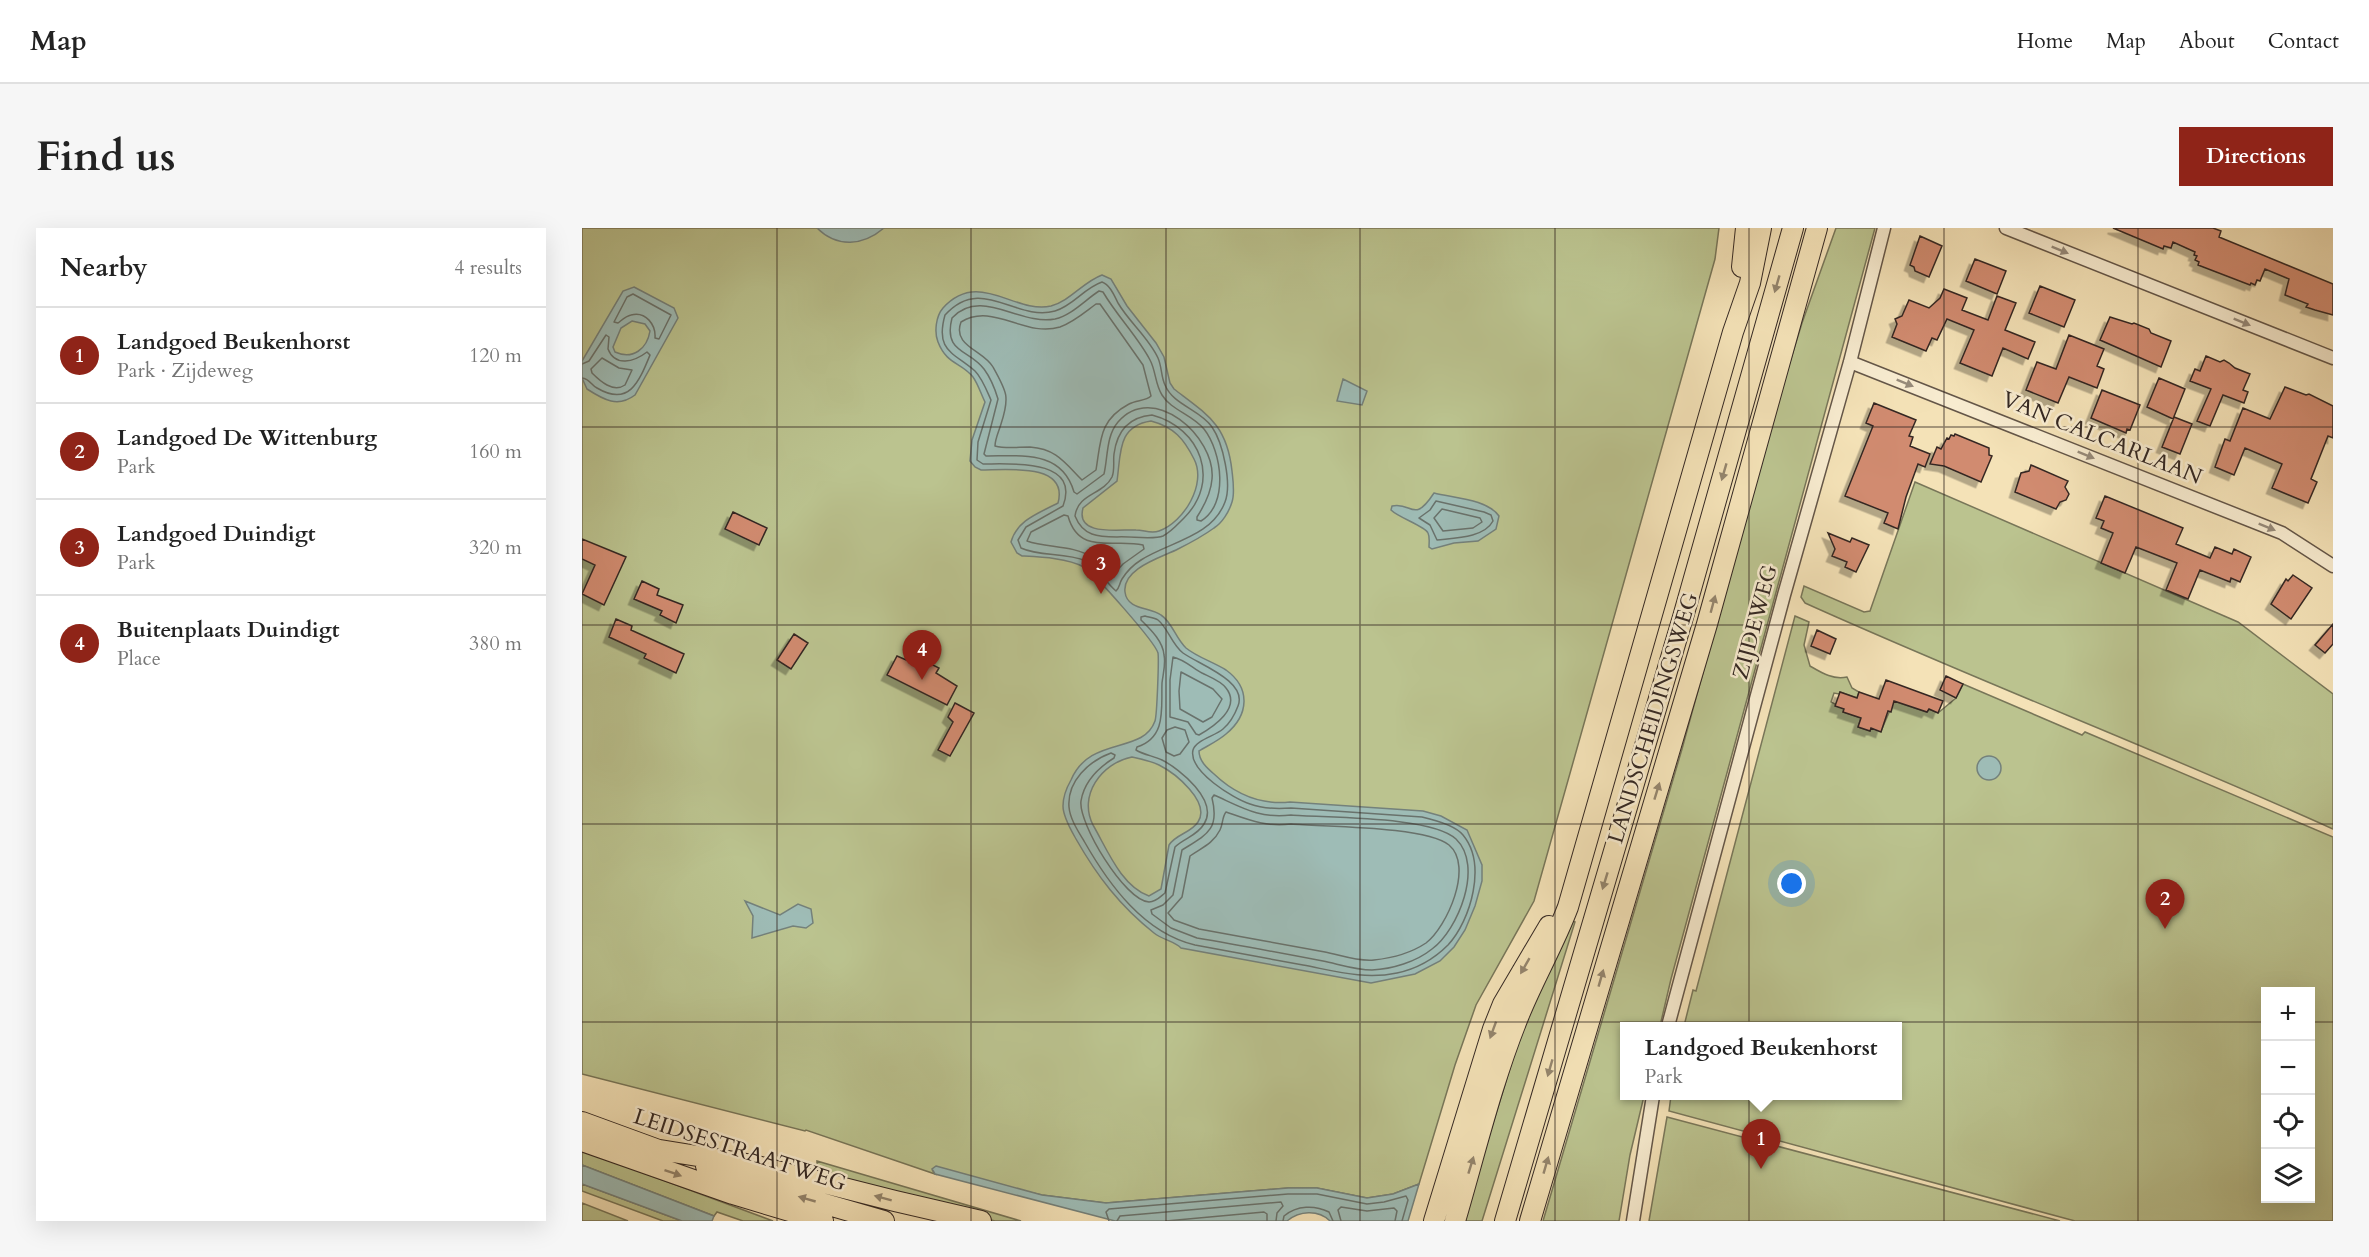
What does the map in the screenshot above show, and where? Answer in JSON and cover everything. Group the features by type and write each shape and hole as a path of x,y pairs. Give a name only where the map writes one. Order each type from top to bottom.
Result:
{"main road":[{"path":"1732,332 1746,228"},
{"path":"1455,1221 1519,1014 1557,935 1580,862 1732,332 1750,283 1761,228"},
{"name":"LANDSCHEIDINGSWEG","path":"1505,1221 1683,617 1792,228"},
{"name":"LANDSCHEIDINGSWEG","path":"1530,1221 1707,624 1817,228"},
{"path":"1434,1221 1480,1067 1503,1004 1562,903 1580,862"},
{"name":"LEIDSESTRAATWEG","path":"582,1122 777,1190 884,1221"},
{"name":"LEIDSESTRAATWEG","path":"582,1141 733,1194 822,1221"},
{"path":"654,1149 753,1165 895,1202 981,1221"}],"street":[{"name":"ZIJDEWEG","path":"1669,1022 1784,595 1850,362 1884,228"},
{"path":"2006,228 2333,358"},
{"name":"VAN CALCARLAAN","path":"1850,362 2282,533 2333,566"},
{"path":"1633,1221 1652,1100"}],"green space":[{"path":"582,228 1719,228 1715,259 1534,901 1476,1005 1455,1065 1419,1184 1393,1194 1367,1198 1317,1188 1288,1188 1106,1203 1042,1195 933,1171 935,1174 806,1130 582,1074"},
{"path":"1836,228 1875,228 1661,1022 1620,1022 1620,1100 1643,1100 1630,1155 1619,1221 1543,1221 1682,749 1774,414 1802,323"},
{"path":"1915,482 2238,622 2333,694 2333,829 1805,603 1801,597 1804,586 1864,612 1870,611"},
{"path":"1795,616 1809,622 1804,645 1810,666 1832,677 1847,677 1852,688 1859,692 1857,698 1840,692 1839,694 1834,693 1831,702 1844,709 1843,712 1861,718 1858,727 1870,731 1871,728 1881,731 1894,701 1927,712 1929,709 1938,713 1956,698 1963,684 2082,735 2085,732 2333,837 2333,1221 2075,1221 1669,1111 1670,1100 1902,1100 1902,1022 1685,1022 1693,990 1696,991"},
{"path":"1571,920 1575,922 1482,1221 1463,1221 1522,1029"},
{"path":"1667,1117 2060,1221 1649,1221"},
{"path":"582,1150 773,1221 743,1221 717,1212 714,1216 582,1165"},
{"path":"817,1161 1021,1221 995,1221 849,1185 837,1175 817,1167"},
{"path":"582,1184 682,1221 663,1221 582,1191"},
{"path":"582,1203 628,1221 582,1221"}],"water":[{"path":"817,228 884,228 859,241 841,242"},
{"path":"1102,275 1111,279 1127,306 1156,343 1164,357 1170,383 1174,389 1214,422 1226,442 1229,455 1233,495 1231,506 1222,520 1217,526 1196,539 1136,570 1126,584 1125,592 1134,605 1156,612 1165,618 1186,648 1226,670 1240,685 1244,702 1239,719 1223,737 1199,751 1206,767 1231,787 1259,800 1423,811 1441,816 1467,830 1482,865 1482,881 1475,906 1465,930 1454,947 1440,961 1415,974 1371,983 1181,948 1154,933 1110,890 1092,866 1068,823 1063,810 1064,799 1068,786 1080,766 1090,757 1139,738 1149,731 1155,721 1158,653 1124,608 1084,567 1062,560 1022,556 1017,553 1011,542 1018,528 1030,518 1058,503 1059,490 1054,481 1033,471 981,470 970,461 972,440 985,402 973,377 946,355 937,338 936,329 937,320 943,308 956,297 970,292 997,295 1037,307 1051,306 1058,304","holes":["1151,421 1172,430 1186,445 1194,459 1198,480 1191,501 1177,519 1156,532 1100,530 1086,524 1082,517 1083,508 1117,481 1121,451 1126,435 1140,424","1132,757 1156,764 1174,774 1196,797 1201,814 1195,826 1169,845 1161,889 1149,896 1130,884 1116,866 1089,814 1088,803 1095,782 1111,766"]},
{"path":"634,287 674,308 678,318 635,395 617,402 605,399 587,389 582,378 582,361 623,291","holes":["632,321 645,324 650,331 642,348 628,355 615,352 613,347 621,328"]},
{"path":"1343,379 1367,391 1362,405 1337,401"},
{"path":"1434,493 1470,500 1494,510 1499,516 1496,529 1478,541 1454,543 1432,549 1429,547 1429,536 1426,530 1391,510 1392,506 1399,505 1417,510 1427,503"},
{"path":"1989,756 1997,760 2001,768 1997,776 1989,780 1981,776 1977,768 1981,760"},
{"path":"745,901 780,915 798,904 811,909 813,923 806,928 793,926 752,938 753,916"},
{"path":"582,1165 714,1216 712,1221 682,1221 582,1184"},
{"path":"936,1166 1042,1195 1106,1203 1288,1188 1317,1188 1367,1198 1393,1194 1419,1184 1408,1221 1330,1221 1314,1213 1303,1213 1287,1221 1115,1221 935,1174 932,1169"}],"building":[{"path":"2113,228 2213,228 2221,231 2219,237 2333,284 2333,315 2306,307 2308,304 2285,295 2289,279 2265,269 2260,281 2257,280 2255,285 2251,283 2250,285 2198,265 2195,252 2173,242 2171,248 2164,246 2163,249"},
{"path":"1920,236 1942,246 1929,277 1915,271 1910,265"},
{"path":"1975,259 2006,271 1997,294 1966,281"},
{"path":"2040,286 2075,300 2064,327 2029,313"},
{"path":"1944,289 1967,298 1962,310 1988,320 1997,296 2016,303 2005,330 2035,342 2028,359 2003,348 1992,376 1960,363 1974,330 1947,319 1937,340 1932,338 1926,351 1892,337 1897,324 1895,319 1902,316 1909,300 1929,308 1940,298"},
{"path":"2110,317 2134,323 2171,341 2161,367 2100,340"},
{"path":"2069,335 2104,349 2097,366 2104,369 2097,388 2069,377 2058,403 2026,390 2037,362 2056,369"},
{"path":"2206,356 2220,362 2224,360 2235,368 2250,374 2243,390 2248,392 2244,403 2223,395 2210,426 2197,421 2211,389 2190,381 2195,369 2200,371"},
{"path":"2159,378 2185,389 2173,419 2147,407"},
{"path":"2285,387 2309,394 2333,406 2333,438 2328,436 2311,479 2317,482 2308,503 2272,488 2282,464 2245,448 2234,475 2215,467 2225,439 2230,441 2243,408 2270,419"},
{"path":"2102,390 2140,405 2130,430 2127,429 2126,433 2091,418"},
{"path":"1874,403 1916,420 1909,436 1913,437 1910,446 1930,454 1925,467 1918,464 1898,529 1884,523 1888,513 1845,496 1873,426 1866,423"},
{"path":"2174,417 2192,424 2180,454 2162,447"},
{"path":"1955,434 1989,448 1989,455 1992,456 1981,482 1944,466 1930,464 1937,447 1941,449 1947,438"},
{"path":"2031,465 2068,481 2065,487 2069,494 2056,509 2015,492 2021,473 2029,471"},
{"path":"2105,496 2183,528 2176,544 2210,558 2215,547 2232,554 2234,549 2251,557 2240,582 2231,578 2230,582 2200,570 2188,599 2166,590 2177,563 2136,547 2125,573 2101,563 2113,533 2101,528 2104,521 2096,518"},
{"path":"733,512 767,528 759,545 725,529"},
{"path":"1828,533 1850,542 1852,538 1869,545 1856,572 1845,567 1847,562 1832,556 1835,549"},
{"path":"582,539 626,557 604,605 582,594 595,565 582,559"},
{"path":"2293,575 2312,588 2291,619 2271,604 2286,579 2288,581"},
{"path":"642,581 659,589 657,595 683,605 676,623 660,615 662,611 634,599"},
{"path":"616,619 632,626 631,630 684,654 676,673 644,658 646,654 609,637"},
{"path":"2333,624 2333,644 2325,653 2315,645"},
{"path":"1817,630 1836,639 1830,654 1811,646"},
{"path":"794,634 808,643 791,669 777,660"},
{"path":"897,656 918,665 921,659 939,668 936,673 957,686 947,705 887,675"},
{"path":"1946,676 1963,684 1956,698 1940,690"},
{"path":"1886,680 1943,701 1938,713 1929,709 1927,712 1894,701 1881,732 1858,727 1861,718 1843,712 1844,709 1835,706 1840,692 1857,698 1859,692 1879,699"},
{"path":"955,703 974,713 950,756 938,750 953,722 948,717"}],"place":[{"name":"Landgoed Duindigt","path":"1101,594"},
{"name":"Buitenplaats Duindigt","path":"922,680"},
{"name":"Landgoed De Wittenburg","path":"2165,929"},
{"name":"Landgoed Beukenhorst","path":"1761,1169"}]}
